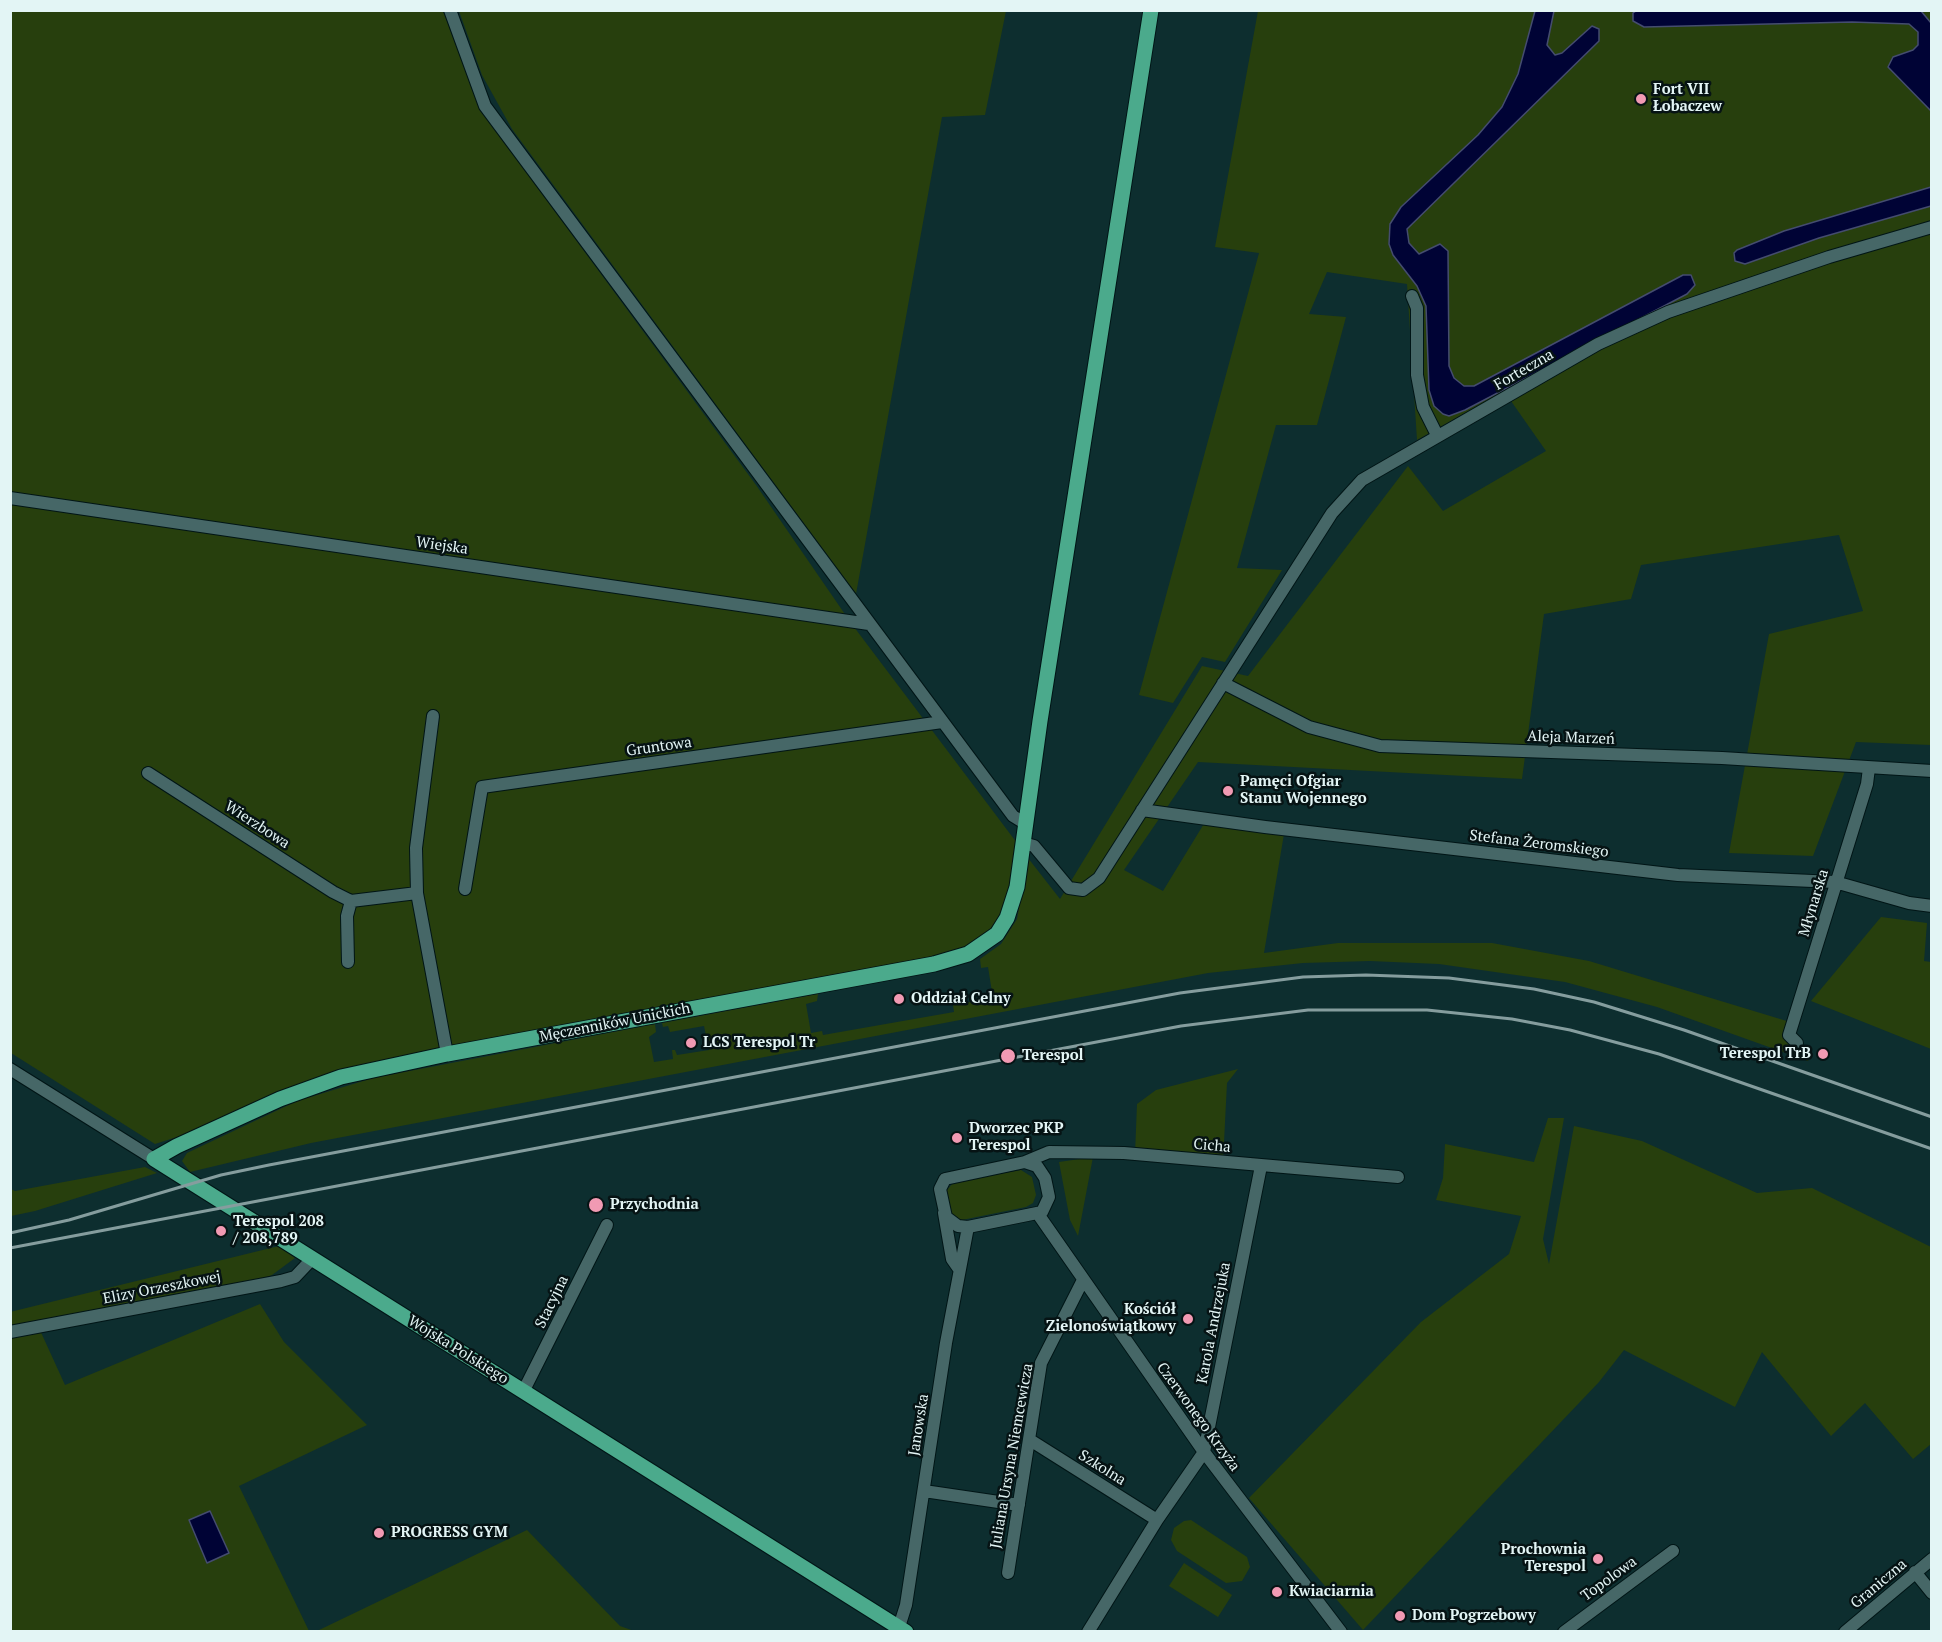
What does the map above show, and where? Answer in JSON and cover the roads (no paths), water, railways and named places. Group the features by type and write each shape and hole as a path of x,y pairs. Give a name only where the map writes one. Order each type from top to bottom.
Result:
{"main road":[{"name":"Męczenników Unickich","path":"154,1159 177,1146 312,1086 369,1070 958,958 989,941 1007,918 1017,887 1151,10"},
{"name":"Wojska Polskiego","path":"154,1159 903,1629"}],"street":[{"path":"450,10 485,106 1012,816 1026,824"},
{"name":"Forteczna","path":"1022,847 1034,846 1068,888 1083,890 1099,878 1332,513 1362,480 1598,344 1668,312 1830,257 1932,227"},
{"path":"1412,296 1417,309 1417,375 1423,407 1437,435"},
{"name":"Wiejska","path":"10,498 869,624"},
{"name":"Aleja Marzeń","path":"1226,678 1309,727 1380,746 1722,758 1932,771"},
{"path":"433,716 416,848 417,893 447,1054"},
{"name":"Gruntowa","path":"465,889 482,787 942,722"},
{"name":"Młynarska","path":"1797,1043 1789,1035 1867,784 1869,768"},
{"name":"Wierzbowa","path":"148,773 333,892 351,901"},
{"name":"Stefana Żeromskiego","path":"1142,810 1265,827 1678,875 1835,882 1909,903 1932,906"},
{"path":"348,962 347,916 351,901 417,893"},
{"name":"Wojska Polskiego","path":"10,1068 154,1159"},
{"name":"Cicha","path":"959,1269 952,1258 940,1189 942,1182 948,1177 1024,1162 1049,1152 1124,1153 1398,1177"},
{"path":"944,1212 954,1224 968,1227 1038,1214 1048,1203 1045,1178 1037,1166 1024,1162"},
{"name":"Karola Andrzejuka","path":"1088,1632 1157,1520 1204,1452 1261,1166"},
{"name":"Czerwonego Krzyża","path":"1038,1214 1204,1452 1341,1632"},
{"name":"Stacyjna","path":"523,1392 607,1225"},
{"name":"Janowska","path":"903,1629 959,1269 968,1227"},
{"name":"Elizy Orzeszkowej","path":"10,1332 281,1281 295,1277 312,1259"},
{"name":"Juliana Ursyna Niemcewicza","path":"1008,1573 1041,1363 1083,1280"},
{"name":"Szkolna","path":"1030,1440 1157,1520"},
{"path":"924,1491 1019,1506"},
{"name":"Topolowa","path":"1564,1632 1673,1551"},
{"name":"Graniczna","path":"1845,1632 1932,1559"},
{"path":"1915,1572 1932,1593"}],"railway":[{"path":"10,1233 69,1220 221,1175 269,1165 1180,993 1303,977 1366,975 1449,978 1534,989 1594,1002 1684,1030 1932,1117"},
{"path":"10,1248 1181,1026 1308,1010 1427,1010 1512,1019 1570,1030 1659,1054 1932,1149"}],"place":[{"name":"Fort VII Łobaczew","path":"1641,99"},
{"name":"Pamęci Ofgiar Stanu Wojennego","path":"1228,791"},
{"name":"Oddział Celny","path":"899,999"},
{"name":"LCS Terespol Tr","path":"691,1043"},
{"name":"Terespol TrB","path":"1823,1054"},
{"name":"Terespol","path":"1008,1056"},
{"name":"Dworzec PKP Terespol","path":"957,1138"},
{"name":"Przychodnia","path":"596,1205"},
{"name":"Terespol 208 / 208,789","path":"221,1231"},
{"name":"Kościół Zielonoświątkowy","path":"1188,1319"},
{"name":"PROGRESS GYM","path":"379,1533"},
{"name":"Prochownia Terespol","path":"1598,1559"},
{"name":"Kwiaciarnia","path":"1277,1592"},
{"name":"Dom Pogrzebowy","path":"1400,1616"}]}
